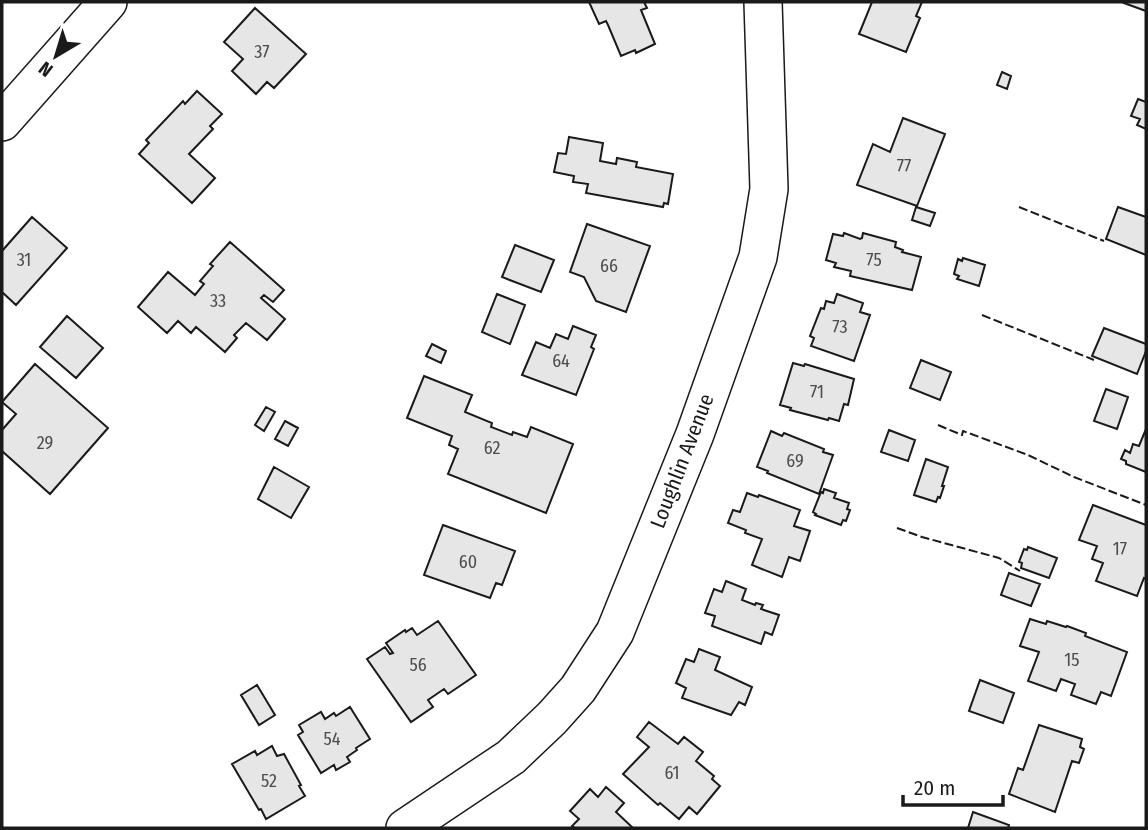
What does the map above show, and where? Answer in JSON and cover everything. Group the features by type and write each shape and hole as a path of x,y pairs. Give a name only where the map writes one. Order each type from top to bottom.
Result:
{"street":[{"path":"2,122 108,2"},
{"name":"Loughlin Avenue","path":"405,828 511,757 578,689 615,632 695,434 758,257 769,189 763,2"}],"building":[{"path":"589,2 644,2 647,8 641,10 655,44 636,53 635,50 621,56 606,21 599,24"},
{"path":"872,2 922,2 916,16 920,18 906,52 859,34"},
{"path":"1146,2 1146,11 1124,3"},
{"path":"255,8 306,54 274,88 267,82 256,94 232,71 243,59 224,42"},
{"path":"1002,72 1011,76 1007,89 997,85"},
{"path":"197,91 222,114 210,126 213,129 189,154 215,178 192,203 139,154 149,143 146,140 183,101 185,104"},
{"path":"1138,99 1146,102 1146,129 1137,125 1140,119 1131,116"},
{"path":"903,118 945,134 917,206 857,185 873,144 890,152"},
{"path":"569,137 603,143 600,161 616,164 617,158 637,162 636,167 673,174 668,204 664,203 663,207 586,193 588,184 573,182 574,176 554,172 558,153 566,154"},
{"path":"916,207 935,213 930,226 912,220"},
{"path":"1118,207 1146,217 1146,255 1106,239"},
{"path":"32,217 67,248 16,305 2,292 2,251"},
{"path":"587,224 650,246 626,312 596,301 584,277 570,272"},
{"path":"844,233 860,239 863,233 896,242 895,247 903,250 902,252 921,257 912,290 850,276 851,271 834,267 836,263 826,260 833,234 843,236"},
{"path":"230,242 284,290 273,302 264,295 261,298 285,319 267,340 246,323 234,335 237,338 225,352 196,327 191,333 178,321 167,333 138,307 168,272 195,295 204,284 200,281 213,266 210,264"},
{"path":"515,245 554,260 541,292 502,277"},
{"path":"963,258 985,265 979,286 957,279 959,276 954,274 958,259 962,261"},
{"path":"497,294 525,305 510,344 482,332"},
{"path":"837,294 863,303 860,312 870,315 854,361 811,346 814,338 810,336 821,308 824,309 826,301 834,303"},
{"path":"67,316 103,348 76,378 40,347"},
{"path":"573,326 596,335 591,347 594,349 576,395 522,375 536,342 550,348 556,334 568,339"},
{"path":"1104,328 1146,344 1137,374 1092,356"},
{"path":"432,344 446,351 441,363 426,356"},
{"path":"921,360 951,372 940,400 910,388"},
{"path":"793,363 854,379 848,405 844,404 839,421 790,410 791,408 780,405"},
{"path":"35,364 108,428 50,494 2,451 2,430 16,414 2,402"},
{"path":"424,376 472,395 465,412 492,423 491,427 527,437 531,427 573,444 546,513 448,474 458,449 449,445 452,436 407,418"},
{"path":"1106,389 1128,397 1117,429 1094,421"},
{"path":"266,407 275,412 264,431 255,425"},
{"path":"285,421 298,428 288,446 275,439"},
{"path":"1146,429 1146,472 1126,464 1126,461 1121,459 1125,450 1130,453 1133,444 1139,446"},
{"path":"889,430 915,440 908,461 881,452"},
{"path":"771,431 782,436 784,433 833,455 819,494 757,467"},
{"path":"926,459 948,467 940,498 938,497 936,502 914,495"},
{"path":"274,467 309,487 291,518 258,499"},
{"path":"824,489 836,493 834,498 849,503 847,509 850,510 846,521 843,520 841,525 813,512"},
{"path":"747,493 800,510 794,526 810,531 800,561 789,557 782,577 752,565 762,539 728,523 733,510 740,512"},
{"path":"1093,505 1146,525 1146,579 1144,578 1137,596 1096,581 1103,563 1092,559 1097,546 1079,540"},
{"path":"443,525 515,551 502,585 496,583 490,598 424,575"},
{"path":"1028,547 1057,558 1049,578 1021,568 1022,563 1019,562 1024,549 1027,550"},
{"path":"1009,573 1040,584 1031,606 1001,595"},
{"path":"726,581 746,589 742,600 763,605 761,609 779,615 772,635 765,632 761,644 712,626 715,616 705,613 714,589 722,592"},
{"path":"1030,619 1067,626 1127,652 1111,696 1101,692 1096,704 1071,695 1075,684 1061,679 1056,691 1028,681 1039,652 1020,646"},
{"path":"438,621 476,675 448,694 444,689 428,700 433,707 411,722 367,659 385,647 390,654 393,653 386,643 405,630 406,632 412,628 417,635"},
{"path":"699,649 720,657 715,670 752,687 745,705 739,702 731,715 682,698 686,688 676,683 686,659 694,662"},
{"path":"980,680 1014,693 1003,723 969,711"},
{"path":"257,685 275,715 259,725 241,695"},
{"path":"350,707 370,739 347,757 350,762 336,770 334,765 321,773 298,735 303,732 299,725 321,712 325,719"},
{"path":"649,722 678,744 684,737 703,752 696,761 714,776 712,779 720,786 697,814 689,807 679,819 660,803 658,805 623,774 649,747 637,737"},
{"path":"1039,725 1082,739 1080,747 1084,749 1079,763 1072,761 1055,812 1009,794 1018,768 1023,770"},
{"path":"272,746 277,756 284,754 305,796 266,819 232,764 255,751 257,755"},
{"path":"606,787 624,803 616,812 633,828 572,826 579,819 570,811 590,789 598,797"},
{"path":"973,812 1009,825 1008,828 968,828"}],"fence":[{"path":"1019,207 1104,241"},
{"path":"982,315 1094,360"},
{"path":"938,425 962,435 963,431 1028,455 1074,477 1146,505"},
{"path":"897,528 999,558 1020,571"}]}
